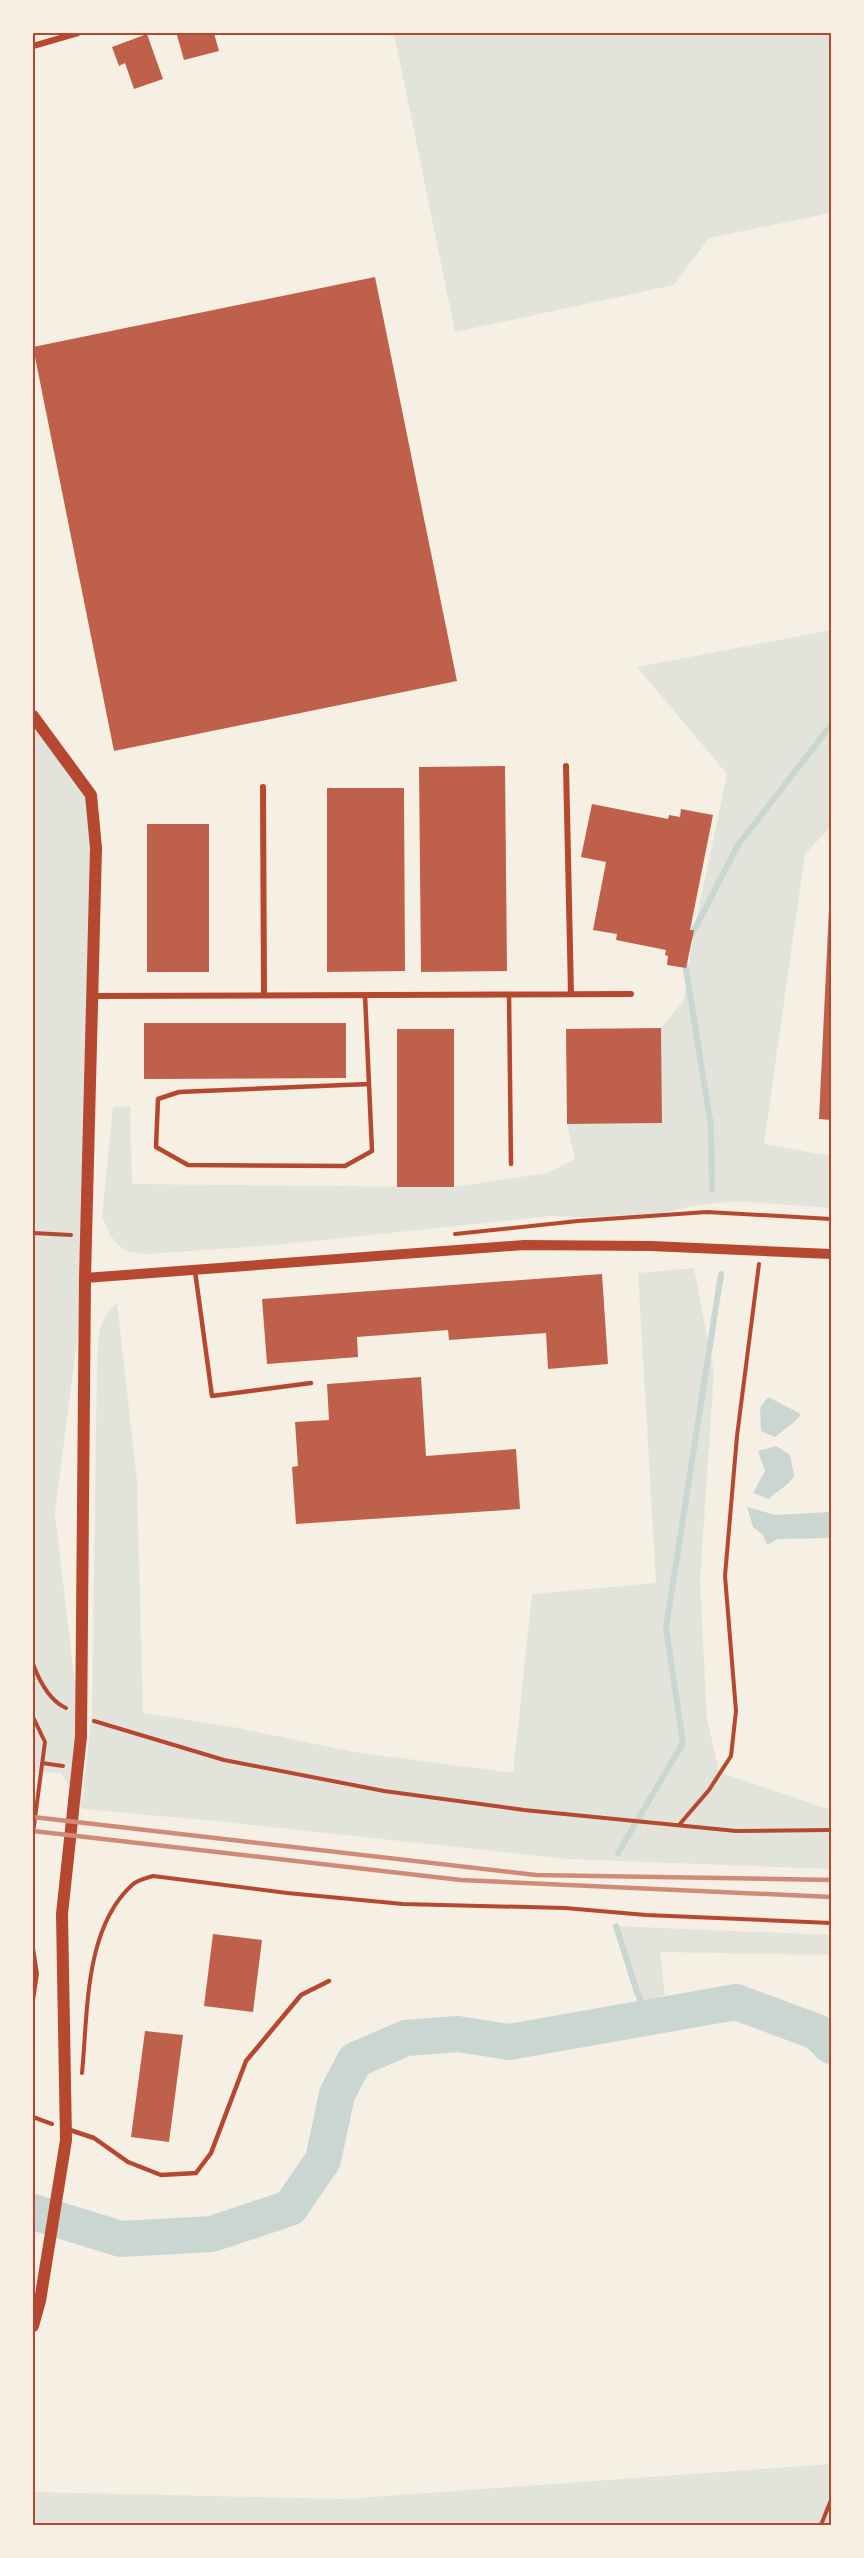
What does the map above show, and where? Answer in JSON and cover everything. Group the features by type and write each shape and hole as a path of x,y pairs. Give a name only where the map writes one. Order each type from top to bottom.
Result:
{"main road":[{"path":"33,716 91,795 96,849 85,1278 81,1736 62,1914 66,2140 33,2326"}],"street":[{"path":"33,46 78,33"},
{"path":"566,766 571,994"},
{"path":"263,788 264,995"},
{"path":"93,996 631,994"},
{"path":"85,1278 524,1245 651,1246 831,1254"}],"lane":[{"path":"508,994 511,1164"},
{"path":"365,995 369,1084 372,1151 345,1166 188,1165 156,1147 158,1099 179,1092 369,1084"},
{"path":"195,1268 212,1396 311,1383"},
{"path":"65,2128 94,2138 128,2162 161,2175 195,2173 211,2153 246,2061 301,1995 329,1981"}],"path":[{"path":"447,1238 458,1233 708,1212 831,1219"},
{"path":"33,1233 87,1235"},
{"path":"679,1825 709,1790 731,1756 736,1711 725,1576 737,1436 760,1251"},
{"path":"33,1664 39,1680 58,1705 68,1710"},
{"path":"33,1717 45,1742 33,1833"},
{"path":"88,1719 224,1760 361,1787 524,1810 736,1831 831,1830"},
{"path":"82,2080 92,1965 109,1914 134,1884 153,1876 287,1893 403,1904 565,1908 646,1915 831,1923"},
{"path":"33,1948 37,1974 33,2000"},
{"path":"821,2525 831,2499"}],"shaded area":[{"path":"394,33 831,33 831,213 709,238 674,285 455,332"},
{"path":"831,630 831,827 805,854 764,1144 831,1156 831,1208 735,1201 692,1206 639,1219 552,1216 265,1246 147,1254 128,1252 118,1245 110,1235 102,1216 113,1107 130,1106 132,1184 454,1187 547,1173 575,1159 567,1124 662,1123 661,1028 684,1000 693,936 727,774 637,667"},
{"path":"33,716 91,795 85,1278 55,1513 81,1736 82,1802 92,1713 98,1346 105,1316 117,1302 137,1482 143,1713 233,1727 354,1752 513,1773 532,1594 656,1583 638,1273 694,1268 714,1372 700,1581 707,1718 719,1772 831,1810 831,1869 567,1859 82,1809 61,1773 33,1772"},
{"path":"768,1397 801,1414 793,1424 775,1437 761,1431 760,1408"},
{"path":"776,1446 790,1455 794,1476 786,1486 769,1499 753,1493 765,1471 758,1451"},
{"path":"747,1507 776,1515 831,1512 831,1538 778,1539 767,1545 763,1535 753,1527"},
{"path":"616,1926 831,1935 831,1955 660,1952 665,1995 643,2004"},
{"path":"831,2464 831,2525 33,2525 33,2492 345,2499"}],"building":[{"path":"214,33 219,51 184,60 177,35"},
{"path":"147,34 163,79 134,89 125,63 119,66 112,47"},
{"path":"375,277 457,681 114,751 33,347"},
{"path":"505,766 507,971 421,972 419,767"},
{"path":"327,788 404,788 405,971 327,972"},
{"path":"592,804 668,819 669,815 680,817 681,809 713,815 690,930 694,930 686,968 667,965 666,950 616,940 617,934 593,930 606,862 581,857"},
{"path":"147,824 209,824 209,972 147,972"},
{"path":"829,909 831,909 831,1120 819,1119"},
{"path":"144,1023 346,1023 346,1078 144,1079"},
{"path":"661,1028 662,1123 567,1124 566,1029"},
{"path":"397,1029 454,1029 454,1187 397,1187"},
{"path":"602,1274 608,1364 548,1369 546,1333 449,1340 448,1330 357,1337 358,1357 267,1364 262,1299"},
{"path":"421,1377 426,1456 516,1449 520,1509 296,1524 292,1467 298,1466 295,1422 329,1420 327,1384"},
{"path":"213,1934 262,1940 253,2012 204,2006"},
{"path":"145,2031 183,2035 169,2142 131,2137"}],"waterway":[{"path":"691,936 738,845 831,725"},
{"path":"685,963 711,1126 712,1189"},
{"path":"618,1853 683,1743 666,1628 721,1274"},
{"path":"616,1926 637,1992 648,2017"},
{"path":"33,2212 121,2239 212,2234 290,2208 323,2160 337,2094 355,2060 406,2038 458,2034 509,2042 736,2002 817,2032 831,2046"}],"railway":[{"path":"33,1817 536,1875 831,1880"},
{"path":"33,1831 461,1880 831,1897"}]}
